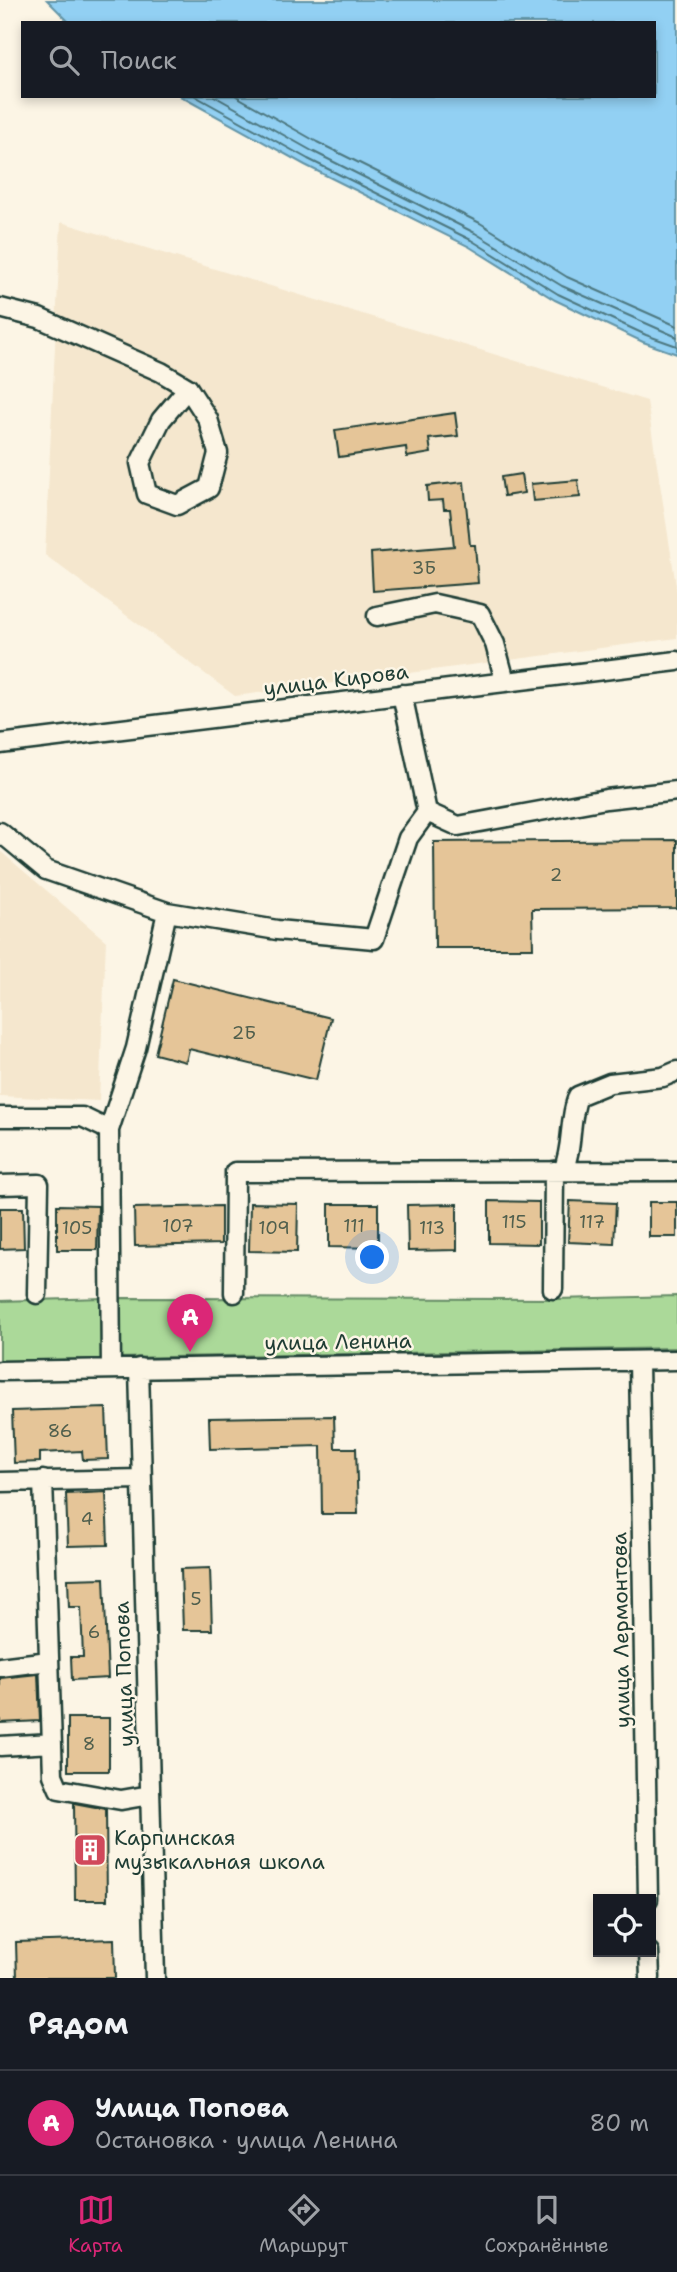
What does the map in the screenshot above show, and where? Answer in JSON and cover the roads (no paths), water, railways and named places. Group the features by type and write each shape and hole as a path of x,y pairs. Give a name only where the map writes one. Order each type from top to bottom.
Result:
{"street":[{"path":"0,308 39,318 162,372 188,388 208,419 218,453 209,488 177,505 147,494 140,463 161,420 188,388"},
{"path":"377,616 435,604 480,614 495,644 505,681"},
{"name":"улица Кирова","path":"0,744 677,661"},
{"path":"0,832 46,870 167,912 277,930 374,939 408,838 427,812 402,694"},
{"path":"427,812 458,827 606,799 677,791"},
{"path":"111,1369 109,1130 136,1048 167,912"},
{"path":"553,1289 559,1171 572,1150 570,1117 578,1096 610,1083 663,1077 677,1072"},
{"path":"0,1117 82,1117 109,1130"},
{"path":"233,1293 235,1172 677,1171"},
{"path":"0,1185 39,1184 37,1294"},
{"name":"улица Лермонтова","path":"639,1360 648,1894"},
{"name":"улица Ленина","path":"0,1371 677,1360"},
{"name":"улица Попова","path":"139,1368 155,1978"},
{"path":"0,1482 141,1479"},
{"path":"43,1480 53,1775 59,1789 121,1800 150,1795"},
{"path":"0,1667 49,1661"},
{"path":"0,1746 52,1743"},
{"path":"649,1957 650,1978"}],"water":[{"path":"47,0 677,0 677,354 643,342 555,300 468,246 305,165 184,98 656,98 656,21 68,21"}],"place":[{"name":"Улица Попова","path":"190,1352"},
{"name":"Карпинская музыкальная школа","path":"90,1850"}]}
